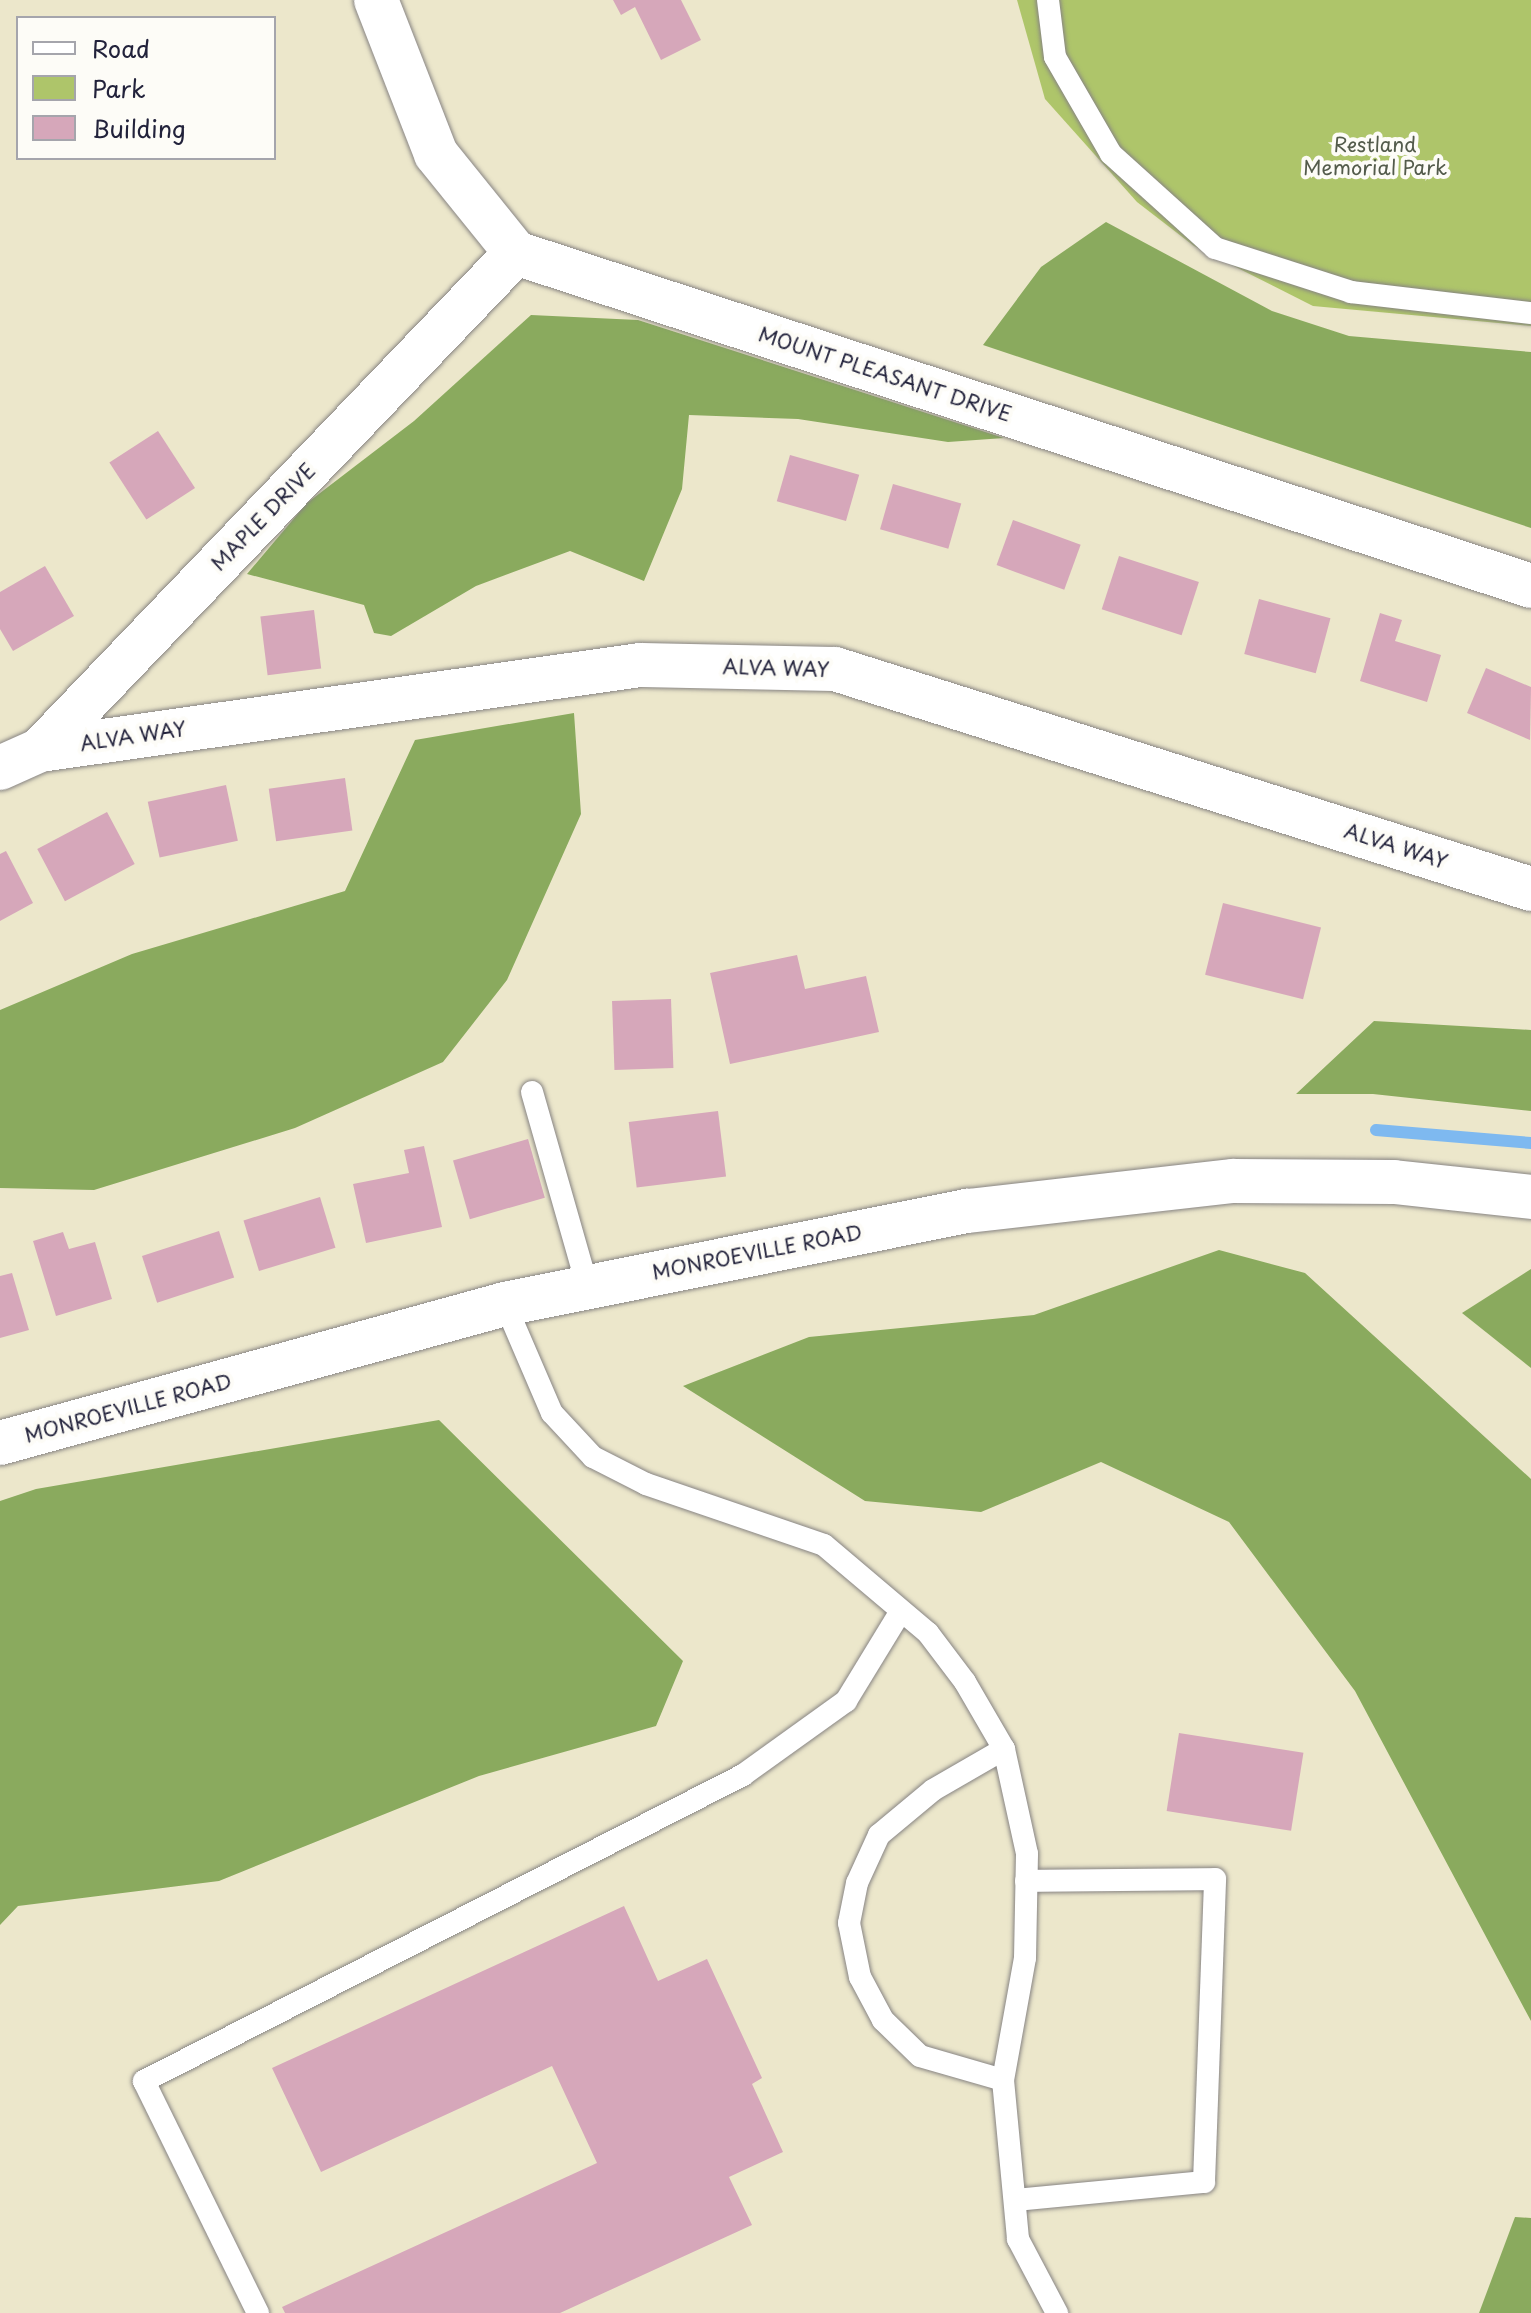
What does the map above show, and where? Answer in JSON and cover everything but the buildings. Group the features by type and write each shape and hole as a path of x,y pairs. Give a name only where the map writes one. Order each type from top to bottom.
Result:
{"street":[{"path":"376,0 436,154 516,253"},
{"name":"MOUNT PLEASANT DRIVE","path":"516,253 1531,586"},
{"name":"MAPLE DRIVE","path":"0,768 40,750 516,253"},
{"name":"ALVA WAY","path":"40,750 640,665 835,669 1531,889"},
{"name":"MONROEVILLE ROAD","path":"0,1443 505,1304 587,1285 968,1211 1162,1186 1337,1180 1531,1197"}],"lane":[{"path":"1048,0 1055,57 1111,154 1215,248 1351,292 1531,313"},
{"path":"532,1092 587,1285"},
{"path":"505,1304 552,1413 593,1457 646,1484 824,1545 928,1633 965,1682 1004,1749 1027,1854 1025,1958 1003,2080 1018,2239 1057,2313"},
{"path":"258,2313 144,2081 743,1775 846,1701 901,1611"},
{"path":"1003,2080 920,2056 883,2020 860,1977 849,1923 857,1883 879,1835 933,1790 1004,1749"},
{"path":"1016,2200 1204,2182 1215,1879 1026,1881"}],"green space":[{"name":"Restland Memorial Park","path":"1017,0 1531,0 1531,326 1313,306 1194,246 1137,202 1045,99"},
{"path":"1106,222 1272,311 1349,336 1531,352 1531,528 983,345 1041,267"},
{"path":"531,315 638,320 1004,438 948,442 798,419 689,415 682,489 644,581 570,551 476,586 391,636 374,633 364,605 247,574 307,503 414,421"},
{"path":"574,713 581,814 507,980 443,1062 295,1128 94,1190 0,1188 0,1010 132,954 345,891 415,740"},
{"path":"1374,1021 1531,1030 1531,1111 1373,1094 1296,1094"},
{"path":"1219,1250 1305,1273 1531,1479 1531,2021 1355,1691 1229,1522 1101,1462 981,1512 865,1501 683,1386 809,1337 1034,1315"},
{"path":"1531,1269 1531,1368 1462,1313"},
{"path":"439,1420 683,1661 656,1726 479,1776 219,1881 18,1906 0,1925 0,1501 36,1489"},
{"path":"1515,2217 1531,2218 1531,2313 1479,2313"}],"waterway":[{"path":"1376,1130 1531,1143"}]}
